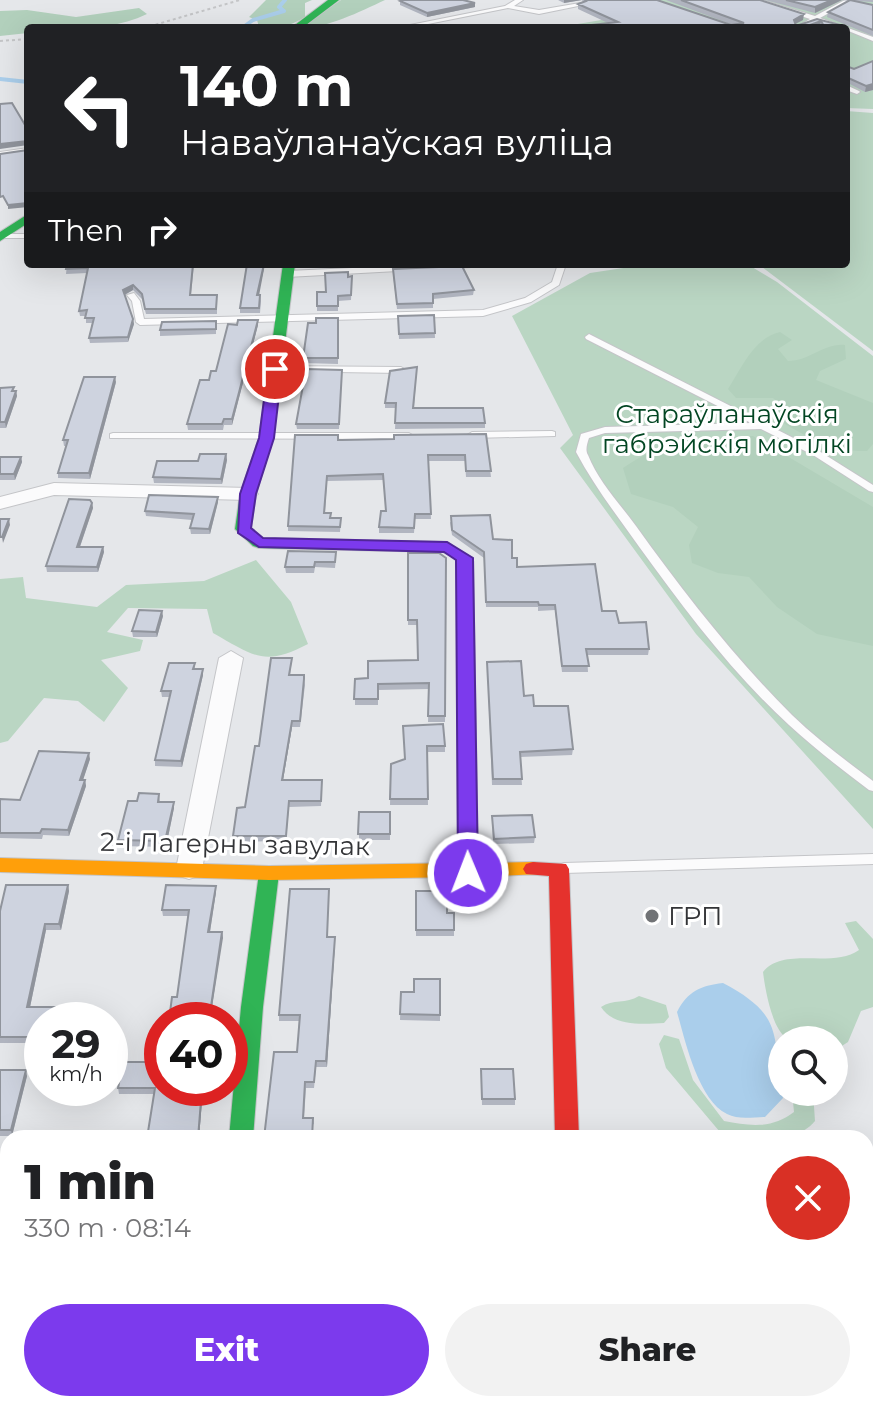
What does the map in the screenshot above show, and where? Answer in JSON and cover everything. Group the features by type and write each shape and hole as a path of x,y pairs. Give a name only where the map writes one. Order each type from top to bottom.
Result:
{"street":[{"path":"301,24 334,0"},
{"path":"1,237 24,221"},
{"path":"288,269 266,438 248,494 243,529 259,543 447,547 465,558 468,873"},
{"path":"0,503 54,489 248,494"},
{"path":"189,869 231,658"},
{"name":"2-і Лагерны завулак","path":"0,865 269,873 468,873 559,869"},
{"path":"559,869 567,1130"},
{"path":"242,1130 252,1007 269,873"}],"lane":[{"path":"419,24 507,7 520,0"},
{"path":"756,0 833,24"},
{"path":"805,24 849,0 861,4"},
{"path":"507,7 539,12 580,5"},
{"path":"850,30 873,39"},
{"path":"850,89 857,92"},
{"path":"0,154 24,151"},
{"path":"1,237 24,236"},
{"path":"288,269 328,268"},
{"path":"131,295 136,301 140,322 483,313 528,300 556,283 561,268"},
{"path":"589,337 816,453 873,489"},
{"path":"275,369 401,370"},
{"path":"761,426 605,430 584,436 581,452 592,473 724,653 838,763 873,787"},
{"path":"457,435 552,434"},
{"path":"113,436 266,438 425,435"},
{"path":"559,869 873,859"}],"path":[{"path":"158,24 240,0"},
{"path":"0,41 24,39"}],"green space":[{"path":"266,0 312,0 305,3 305,17 288,24 258,24 257,20 249,17"},
{"path":"341,0 385,0 332,22 306,24"},
{"path":"609,0 873,0 873,109 850,108 850,24 578,24 625,16"},
{"path":"139,8 147,14 118,24 24,24 24,33 0,36 0,11 27,10 76,17"},
{"path":"850,111 873,113 873,351 763,268 850,268"},
{"name":"Стараўланаўскія габрэйскія могілкі","path":"623,268 754,268 777,282 873,356 873,829 696,634 560,448 573,435 512,316 590,273"},
{"path":"780,332 792,340 778,349 788,361 845,345 846,359 820,371 816,380 873,403 873,444 867,451 843,449 811,438 780,421 787,410 773,398 736,398 728,389 756,347"},
{"path":"753,436 873,507 873,646 817,634 777,607 749,577 718,573 692,563 689,545 698,527 673,507 631,494 623,468 639,458 685,442"},
{"path":"256,560 291,602 308,644 280,655 259,656 213,633 207,609 128,608 107,632 143,640 140,651 101,660 128,688 104,722 78,701 44,698 8,741 0,743 0,579 23,577 26,598 97,607 126,585 204,581"},
{"path":"856,921 873,939 873,1007 861,1011 848,1042 848,1026 778,1026 763,972 783,960 836,958 859,950 845,923"},
{"path":"639,996 666,1005 669,1017 664,1023 621,1021 601,1007 610,1003"},
{"path":"664,1035 679,1039 693,1080 724,1121 769,1124 794,1112 793,1106 814,1106 815,1121 804,1130 718,1130 666,1068 659,1044"}],"water":[{"path":"723,983 744,995 758,1007 770,1026 768,1026 768,1106 775,1106 765,1117 746,1118 727,1114 717,1107 701,1083 677,1012 686,999 708,986"}],"building":[{"path":"463,0 475,3 427,13 400,1"},
{"path":"657,0 728,24 600,24 618,22 578,4 586,1"},
{"path":"681,0 760,0 804,14 794,20 795,24 738,24 744,23"},
{"path":"786,0 832,0 815,7"},
{"path":"850,0 873,5 873,30 828,12"},
{"path":"817,19 836,24 823,24 821,21 802,24"},
{"path":"873,61 873,84 866,86 850,79 850,68 854,69"},
{"path":"12,103 24,123 24,141 0,144 0,104"},
{"path":"24,151 24,203 8,205 3,196 0,197 0,154"},
{"path":"88,268 193,268 190,295 217,295 216,309 145,309 142,294 133,285 123,290 133,319 128,337 89,338 94,318 85,318 87,310 79,311"},
{"path":"246,268 263,268 257,295 260,295 259,308 240,308"},
{"path":"463,268 474,290 433,294 433,303 397,304 393,269"},
{"path":"348,272 348,277 352,276 351,295 338,296 338,306 317,306 317,292 326,292 325,273"},
{"path":"434,315 435,333 399,334 398,316"},
{"path":"316,318 338,318 338,358 303,358 308,323 316,323"},
{"path":"238,320 258,320 232,419 224,419 222,424 187,424 200,380 209,380 211,371 216,371 228,324 237,325"},
{"path":"216,321 216,329 160,330 162,322"},
{"path":"417,367 413,408 483,408 485,423 395,423 396,403 385,403 390,371"},
{"path":"306,369 342,370 339,424 296,424"},
{"path":"84,377 115,377 89,473 58,473 68,440 63,440"},
{"path":"14,387 12,391 16,391 5,422 0,422 0,388"},
{"path":"486,434 491,471 466,471 465,455 428,455 431,514 415,514 414,528 379,527 381,511 386,511 383,474 327,476 324,513 331,513 330,518 341,518 340,527 288,526 295,435 338,435 338,440 342,440 394,439 394,435"},
{"path":"200,454 226,454 221,479 153,477 157,461 198,461"},
{"path":"0,457 21,457 14,474 0,474"},
{"path":"149,495 218,497 209,529 190,528 194,514 145,511"},
{"path":"69,499 90,500 92,503 77,547 103,547 97,567 46,566"},
{"path":"490,515 493,539 512,540 512,558 517,558 517,567 595,564 602,611 616,611 619,623 646,622 649,649 586,649 589,666 562,666 555,605 486,602 484,552 452,530 451,516"},
{"path":"0,519 9,519 2,537 0,537"},
{"path":"288,551 336,552 335,562 315,562 314,567 285,567"},
{"path":"408,553 439,553 446,558 445,716 428,716 429,683 378,684 378,699 354,699 355,679 368,678 368,661 418,660 417,620 408,620"},
{"path":"139,610 162,611 156,632 132,631"},
{"path":"271,658 292,658 289,675 304,675 300,721 292,721 282,780 322,780 321,801 289,801 286,836 233,836 237,808 245,807 255,746 259,746"},
{"path":"521,661 524,696 533,695 534,706 568,706 573,749 520,752 522,779 493,779 487,662"},
{"path":"169,663 195,663 193,669 203,669 181,761 155,760 171,691 161,691"},
{"path":"443,724 445,746 427,746 428,799 390,799 391,764 405,759 403,726"},
{"path":"39,751 89,753 80,780 85,780 68,830 0,833 0,799 20,800"},
{"path":"139,793 159,794 158,802 174,802 165,841 118,840 128,801 137,801"},
{"path":"359,812 390,812 390,834 358,834"},
{"path":"532,815 535,837 494,839 492,816"},
{"path":"6,885 68,885 59,924 45,924 28,1002 24,1002 24,1037 0,1037 0,911"},
{"path":"166,885 216,886 208,932 222,932 212,1002 171,1002 172,997 177,997 189,910 162,910"},
{"path":"290,889 329,889 327,937 335,937 326,1061 316,1061 314,1082 305,1082 303,1118 313,1118 312,1130 265,1130 274,1052 297,1052 300,1015 279,1015"},
{"path":"416,891 447,891 447,913 454,913 454,930 416,930"},
{"path":"414,979 440,979 440,1015 400,1014 401,992 414,992"},
{"path":"128,1062 144,1062 144,1088 128,1088"},
{"path":"481,1069 513,1069 515,1099 482,1099"},
{"path":"0,1070 24,1070 11,1130 0,1130"},
{"path":"152,1106 201,1106 199,1130 148,1130"}],"waterway":[{"path":"248,24 284,11 279,7 285,0"},
{"path":"0,79 24,82"}],"traffic: fast":[{"path":"301,24 334,0"},
{"path":"0,237 24,221"},
{"path":"288,268 266,438 248,494 243,529 259,543 447,547 454,552"},
{"path":"242,1130 252,1007 269,873"}],"traffic: slow":[{"path":"454,552 465,558 468,873"},
{"path":"0,865 269,873 533,869"}],"traffic: jam":[{"path":"533,869 559,869 567,1130"}],"place":[{"name":"ГРП","path":"652,916"}],"route":[{"path":"275,369 266,438 248,494 243,529 259,543 447,547 465,558 468,873"}]}
